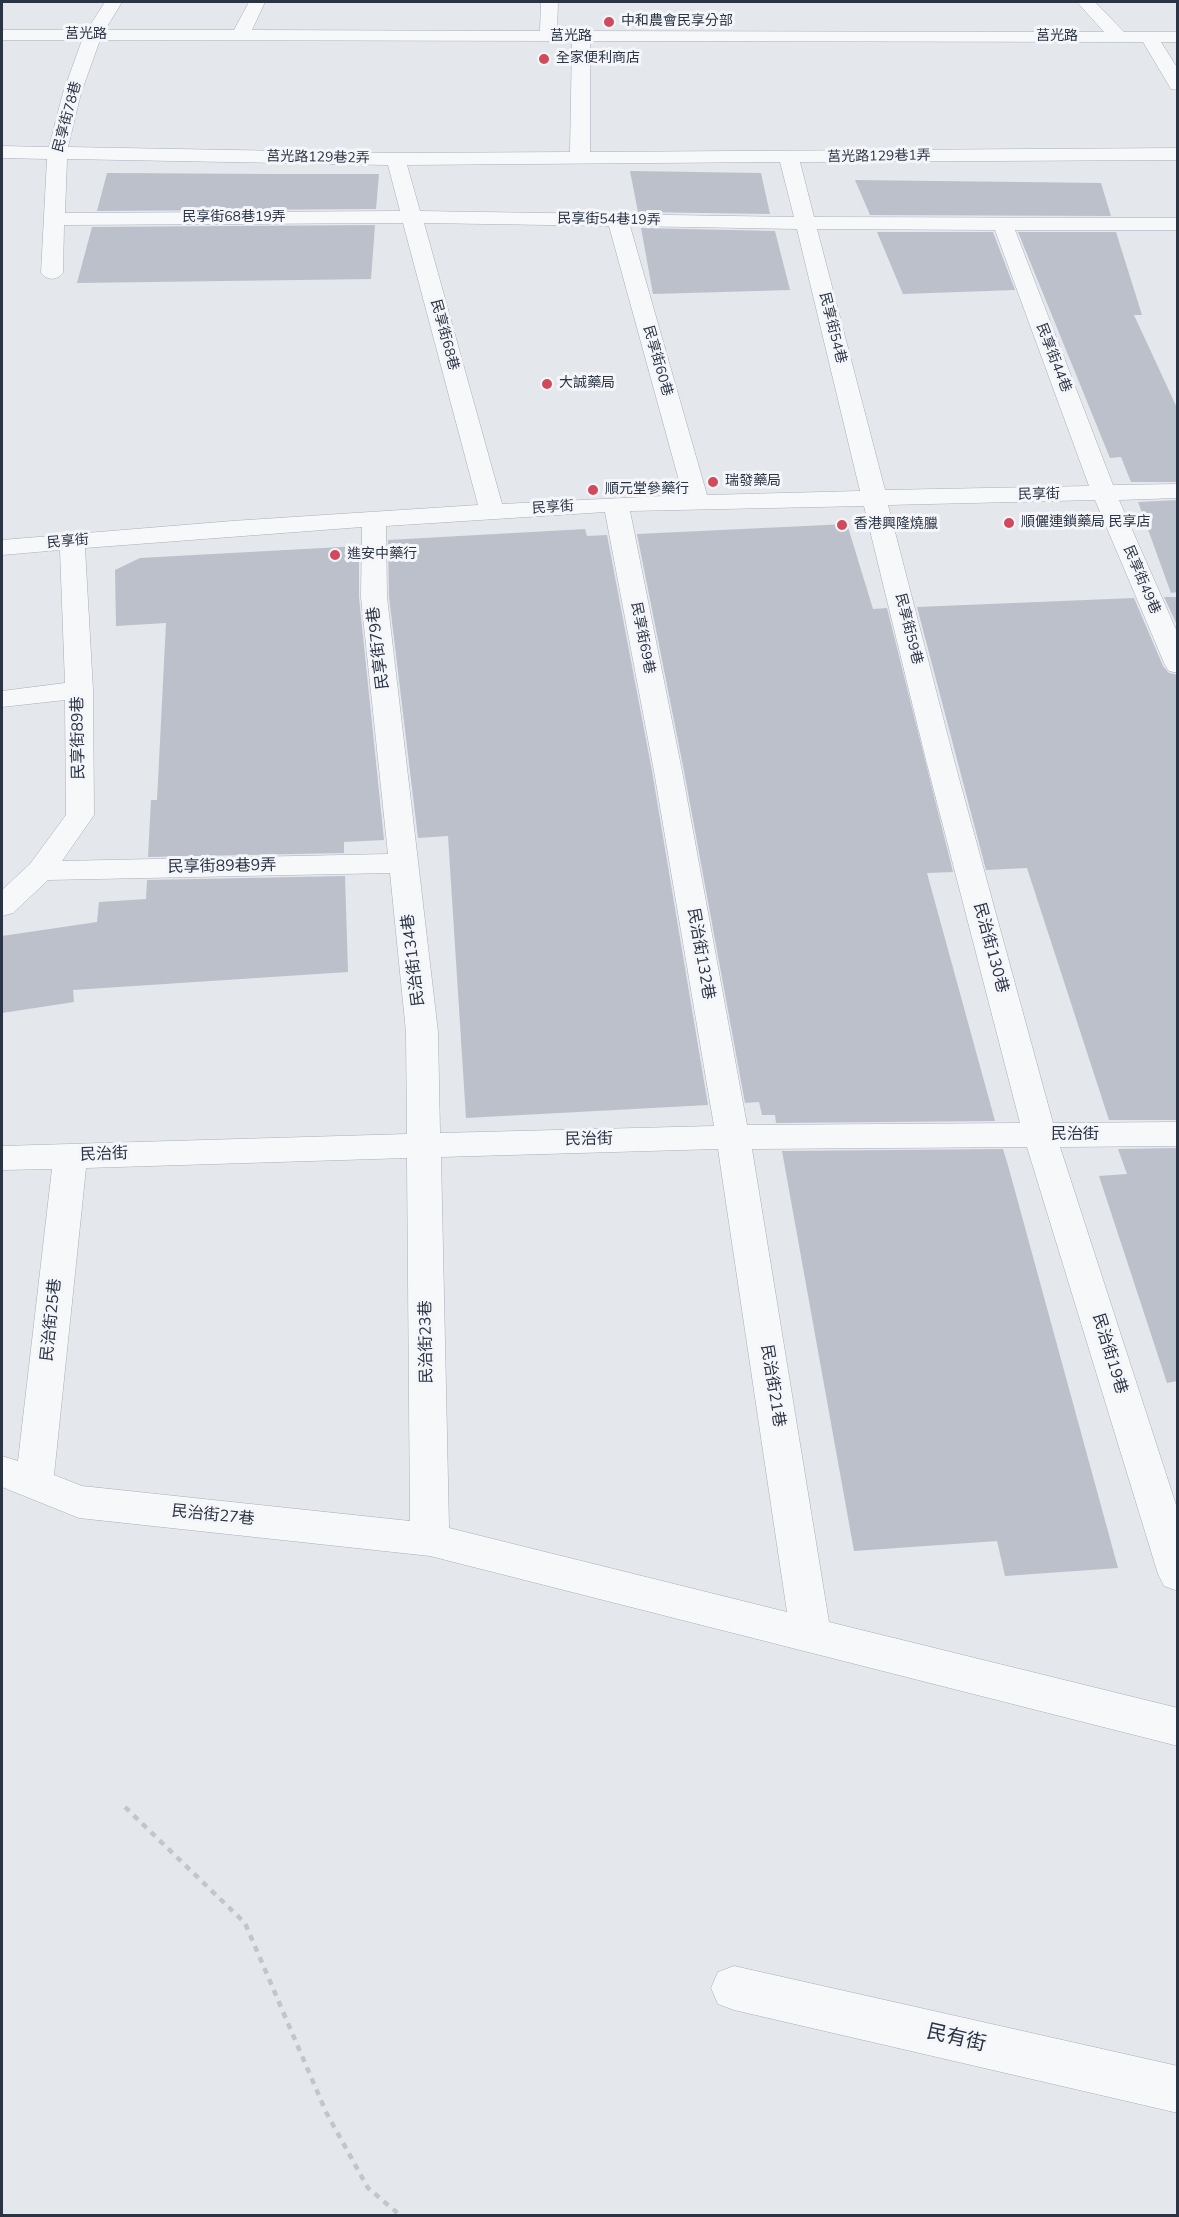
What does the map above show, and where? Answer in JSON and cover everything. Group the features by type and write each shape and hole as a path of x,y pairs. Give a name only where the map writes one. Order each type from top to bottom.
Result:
{"street":[{"name":"民享街78巷","path":"52,273 57,153 72,93 93,35 113,2"},
{"path":"240,36 257,2"},
{"path":"548,37 550,2"},
{"path":"1086,2 1119,37"},
{"name":"莒光路","path":"2,35 1178,37"},
{"path":"580,158 581,37"},
{"path":"1149,37 1178,85"},
{"name":"莒光路129巷2弄","path":"2,152 396,159 580,158"},
{"name":"莒光路129巷1弄","path":"580,158 1178,154"},
{"name":"民享街54巷","path":"789,158 876,499"},
{"name":"民享街68巷","path":"396,159 492,512"},
{"name":"民享街68巷19弄","path":"55,219 412,217"},
{"name":"民享街54巷19弄","path":"412,217 805,223 1178,224"},
{"name":"民享街60巷","path":"618,220 697,502"},
{"name":"民享街44巷","path":"1002,222 1104,494"},
{"name":"民享街","path":"2,547 374,519 616,504 1178,491"},
{"name":"民享街49巷","path":"1104,494 1178,665"},
{"name":"民享街59巷","path":"876,499 940,760"},
{"name":"民享街69巷","path":"616,504 668,771"},
{"name":"民享街79巷","path":"374,519 374,597 394,776"},
{"name":"民享街89巷","path":"2,906 40,871 80,815 79,690 72,541"},
{"path":"2,699 79,690"},
{"name":"民治街130巷","path":"940,760 1040,1135"},
{"name":"民治街132巷","path":"668,771 733,1137"},
{"name":"民治街134巷","path":"394,776 422,1032 425,1144"},
{"name":"民享街89巷9弄","path":"40,871 403,863"},
{"name":"民治街","path":"2,1158 425,1144 733,1137 1178,1134"},
{"name":"民治街19巷","path":"1040,1135 1178,1574"},
{"name":"民治街21巷","path":"733,1137 811,1635"},
{"name":"民治街23巷","path":"425,1144 430,1540"},
{"name":"民治街25巷","path":"18,1477 70,1156"},
{"name":"民治街27巷","path":"18,1477 79,1502 430,1540 1178,1727"},
{"name":"民有街","path":"734,1988 1178,2090"}],"path":[{"path":"124,1807 245,1923 326,2112 368,2188 401,2216"}],"building":[{"path":"630,171 761,173 770,214 638,212"},
{"path":"107,173 379,174 376,209 97,211"},
{"path":"855,180 1101,183 1111,216 870,215"},
{"path":"375,225 371,279 77,283 92,227"},
{"path":"641,228 775,231 790,290 653,294"},
{"path":"877,232 993,232 1015,290 903,294"},
{"path":"1018,232 1116,232 1142,315 1134,315 1178,410 1178,482 1131,482 1121,457 1110,458"},
{"path":"1178,500 1178,592 1171,593 1138,502"},
{"path":"847,524 873,609 887,608 953,872 927,873 995,1121 776,1123 775,1115 762,1115 759,1102 745,1103 684,771 637,534"},
{"path":"585,529 587,536 607,535 652,771 708,1105 466,1118 448,836 418,838 389,597 388,540"},
{"path":"359,546 359,597 384,840 344,842 344,853 148,857 151,800 157,800 166,623 116,626 115,570 140,558"},
{"path":"1164,597 1178,597 1178,627"},
{"path":"1134,598 1163,666 1169,673 1178,675 1178,1120 1109,1120 1027,868 986,870 917,607"},
{"path":"345,876 348,972 73,990 74,1002 2,1013 2,936 97,922 99,902 146,899 147,880"},
{"path":"1178,1148 1178,1381 1167,1383 1099,1176 1127,1174 1118,1149"},
{"path":"1003,1149 1118,1568 1005,1576 997,1541 854,1551 782,1151"}],"place":[{"name":"中和農會民享分部","path":"609,22"},
{"name":"全家便利商店","path":"544,59"},
{"name":"大誠藥局","path":"547,384"},
{"name":"瑞發藥局","path":"713,482"},
{"name":"順元堂參藥行","path":"593,490"},
{"name":"順儷連鎖藥局 民享店","path":"1009,523"},
{"name":"香港興隆燒臘","path":"842,525"},
{"name":"進安中藥行","path":"335,555"}]}
